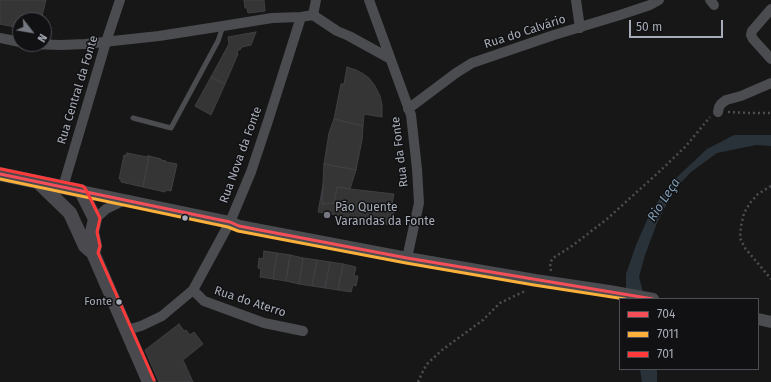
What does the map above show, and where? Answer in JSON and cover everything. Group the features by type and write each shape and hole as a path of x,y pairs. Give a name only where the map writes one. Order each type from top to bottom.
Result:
{"main road":[{"path":"0,174 81,191"},
{"path":"39,183 70,213 85,246 93,253 149,382"},
{"path":"70,213 81,191"},
{"path":"81,191 95,219 92,232 95,246 93,253"}],"street":[{"name":"Rua Central da Fonte","path":"62,187 120,0"},
{"path":"313,15 316,0"},
{"name":"Rua da Fonte","path":"369,0 411,115 419,203 407,258"},
{"path":"576,0 580,28"},
{"name":"Rua do Calvário","path":"408,109 456,73 472,63 650,5 659,0"},
{"path":"771,9 752,31 751,35 771,59"},
{"path":"52,45 85,44 159,36 272,18 313,15 337,31 389,58"},
{"name":"Rua Nova da Fonte","path":"127,330 141,326 162,316 193,290 230,222 251,172 301,17"},
{"path":"0,38 12,40"},
{"path":"718,112 721,104 726,100 741,96 771,83"},
{"path":"81,191 230,222 239,226 407,258 648,298"},
{"path":"95,219 106,208 125,200"},
{"name":"Rua do Aterro","path":"193,290 204,301 264,323 303,331"}],"lane":[{"path":"133,118 171,128 218,41 223,26"}],"path":[{"path":"554,282 550,263 553,258 572,246 607,218 676,157 714,113 771,113"},
{"path":"771,186 758,194 744,213 740,238 745,248 771,279"},
{"path":"418,382 428,363 483,320 500,303 525,291 535,280"}],"water":[{"name":"Rio Leça","path":"734,135 771,135 771,146 756,145 717,153 691,172 674,190 657,223 645,255 639,277 645,298 626,294 626,274 636,245 652,209 675,179 707,149"},
{"path":"640,370 657,370 657,382 642,382"}],"building":[{"path":"0,0 46,0 43,12 12,12 12,26 0,24"},
{"path":"244,0 264,0 265,11 248,13 247,8 245,8"},
{"path":"256,32 251,45 242,47 240,50 239,49 225,84 211,77 229,44 228,37"},
{"path":"347,67 362,73 369,78 380,96 382,117 364,114 363,126 334,119 341,84 344,84"},
{"path":"211,77 225,84 211,115 195,106"},
{"path":"334,119 363,126 362,140 356,170 324,164 329,133"},
{"path":"127,153 147,157 149,156 143,187 121,182 121,179 119,179 124,155 127,155"},
{"path":"149,156 177,164 171,191 166,190 165,192 143,187"},
{"path":"324,164 356,170 350,189 337,187 334,203 322,204"},
{"path":"323,185 322,204 334,203 337,187 394,194 392,204 395,204 392,225 318,212"},
{"path":"264,251 277,253 273,279 260,277 261,269 258,268 259,258 263,259"},
{"path":"277,253 290,255 286,281 273,279"},
{"path":"290,255 303,258 299,284 286,281"},
{"path":"303,258 317,260 312,286 299,284"},
{"path":"317,260 330,262 325,288 312,286"},
{"path":"330,262 343,264 338,290 325,288"},
{"path":"343,264 356,267 354,276 358,276 356,286 353,285 351,292 338,290"},
{"path":"179,324 184,331 186,330 190,335 194,332 203,344 183,360 193,382 159,382 145,350"}],"transit line":[{"name":"701","path":"1,169 82,186 85,188 100,218 97,232 100,246 98,253 154,380"},
{"name":"704","path":"0,174 230,222 239,226 407,258 647,298"},
{"name":"7011","path":"0,179 228,227 238,231 406,263 619,298"}],"place":[{"name":"Pão Quente Varandas da Fonte","path":"327,215"},
{"name":"Fonte","path":"119,302"}]}
